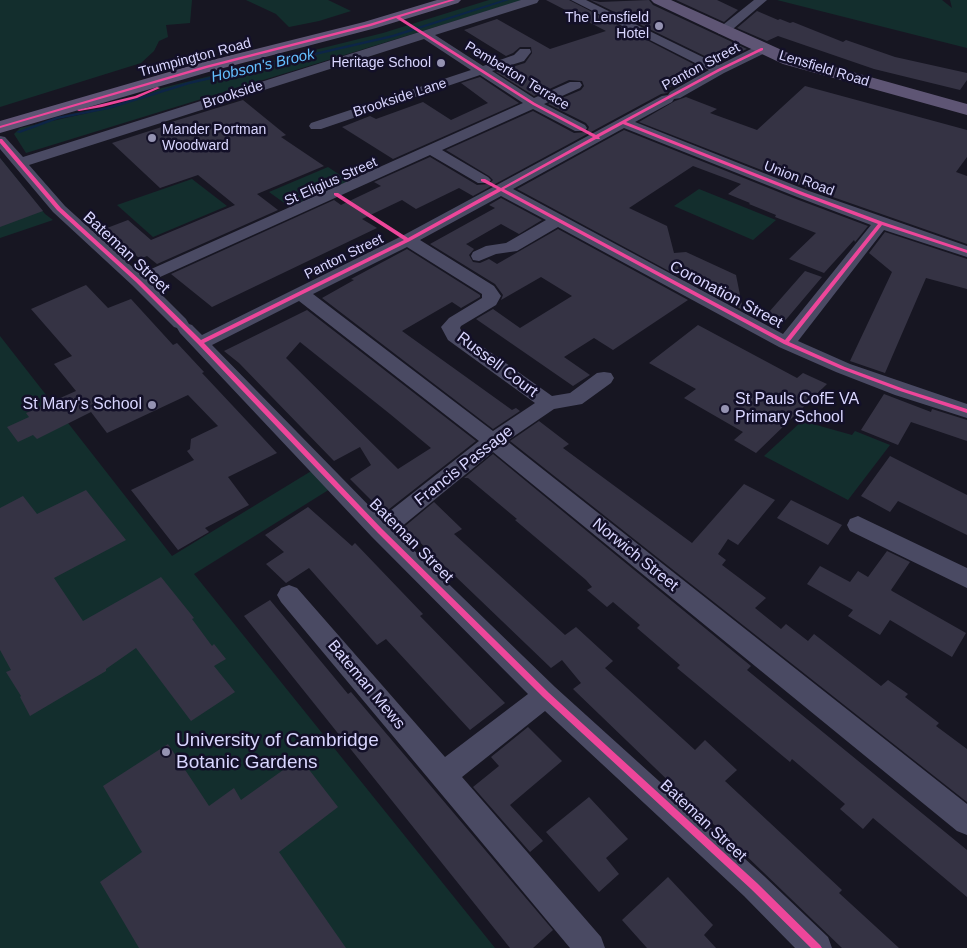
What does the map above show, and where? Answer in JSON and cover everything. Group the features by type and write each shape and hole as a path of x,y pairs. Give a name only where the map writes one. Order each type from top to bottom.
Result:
{"main road":[{"name":"Trumpington Road","path":"0,127 196,70 370,25 453,0"},
{"name":"Lensfield Road","path":"659,0 762,49 813,68 967,110"}],"street":[{"name":"Brookside","path":"20,163 533,0"},
{"path":"577,0 719,70"},
{"path":"723,31 761,0"},
{"name":"Pemberton Terrace","path":"424,34 534,104 580,128"},
{"name":"Panton Street","path":"188,331 300,292 408,240 719,70 762,49"},
{"name":"Brookside Lane","path":"316,126 519,58 525,52"},
{"name":"St Eligius Street","path":"138,281 575,85"},
{"name":"Union Road","path":"624,123 881,223 967,252"},
{"name":"Bateman Street","path":"0,140 59,209 138,281 380,531 546,695 754,886 818,948"},
{"path":"432,150 484,180"},
{"name":"Coronation Street","path":"502,190 786,343 885,384 967,411"},
{"path":"479,256 492,250 511,247 559,220"},
{"path":"786,343 881,223"},
{"name":"Russell Court","path":"408,240 488,290 492,296 490,301 455,322 450,328 454,336 549,403 575,399 604,378"},
{"name":"Norwich Street","path":"300,292 493,441 967,821"},
{"name":"Francis Passage","path":"380,531 493,441 549,403"},
{"path":"858,525 967,579"},
{"name":"Bateman Mews","path":"289,594 590,948"},
{"path":"443,776 546,695"}],"green space":[{"path":"0,0 192,0 190,23 166,25 168,37 159,41 154,51 141,63 0,107"},
{"path":"246,0 328,0 351,11 319,21 289,27 276,14"},
{"path":"489,0 523,0 26,153 14,134 20,128 115,107 162,88 383,33"},
{"path":"777,0 942,0 952,8 950,0 967,0 967,48"},
{"path":"0,158 45,214 53,220 0,238"},
{"path":"328,167 349,181 290,207 269,192"},
{"path":"192,179 227,206 153,237 117,205"},
{"path":"699,189 776,220 753,240 674,206"},
{"name":"University of Cambridge Botanic Gardens","path":"0,336 172,556 313,470 330,489 194,574 495,948 0,948"},
{"path":"802,421 852,435 855,431 890,445 848,500 764,456"}],"building":[{"path":"546,0 569,0 705,70 666,89 669,90 667,93 661,94 473,196 459,188 416,209 402,200 362,219 377,228 212,307 171,274 334,200 341,205 381,186 374,182 430,157 477,185 489,184 493,180 489,176 446,150 533,111 574,133 587,132 589,127 586,123 548,104 581,90 584,86 582,81 569,80 534,96 496,72 525,63 532,53 531,47 520,47 506,56 464,30 497,19 550,49 606,31"},
{"path":"590,0 600,2 649,0 653,5 747,49 717,62"},
{"path":"676,0 717,0 738,10 724,22"},
{"path":"757,11 778,20 793,22 843,42 846,40 895,57 967,73 967,80 960,90 874,69 778,36 767,41 737,28"},
{"path":"480,77 519,103 393,159 342,127 370,116 376,119 423,102 451,120 488,103 461,83"},
{"path":"805,86 967,130 967,157 956,172 967,176 967,244 810,189 639,122 675,101 686,97 717,109 710,113 757,130"},
{"path":"243,100 286,135 281,137 324,166 257,194 278,210 157,264 147,256 140,259 107,228 128,220 151,240 235,205 198,175 160,188 112,143 171,124 168,123"},
{"path":"624,130 868,226 824,273 789,259 816,233 775,217 776,215 728,194 741,184 693,166 629,208 667,226 674,253 686,252 736,275 743,310 733,305 716,282 704,290 517,189"},
{"path":"0,158 43,211 0,227"},
{"path":"501,198 542,220 519,234 501,224 466,244 474,249 469,255 473,262 480,263 489,259 497,264 558,229 688,300 613,350 594,338 564,357 590,375 573,386 476,319 493,309 520,328 572,296 541,277 501,300 503,295 495,284 430,244 495,208 489,205"},
{"path":"885,232 967,259 967,289 926,278 885,373 850,361 892,272 869,253"},
{"path":"407,249 480,295 480,297 461,308 452,302 402,331 512,410 516,408 520,411 493,429 322,298 354,280 351,279"},
{"path":"805,271 822,277 778,329 762,320"},
{"path":"86,285 108,308 131,299 173,345 177,343 204,372 202,373 277,453 228,477 249,505 205,528 209,532 178,550 131,490 194,460 187,451 190,449 191,439 218,426 188,395 107,433 91,412 37,439 33,435 18,442 7,427 29,417 26,413 76,391 54,364 72,356 31,309"},
{"path":"307,310 476,441 384,513 350,479 371,465 360,447 334,461 239,363 224,351","holes":["300,342 431,448 398,469 286,358"]},
{"path":"698,325 797,378 803,373 827,384 756,453 734,440 743,432 684,398 696,389 649,363"},
{"path":"884,394 931,412 932,409 967,420 967,441 911,422 898,445 861,430"},
{"path":"539,421 569,444 563,448 692,543 744,484 775,500 738,545 728,539 718,554 726,560 722,565 766,598 755,608 781,629 786,624 808,641 814,634 881,686 888,680 908,694 905,697 939,723 936,726 967,749 967,802 510,441"},
{"path":"493,454 751,666 747,670 967,850 967,897 873,818 863,829 840,809 845,804 792,759 790,762 677,668 680,665 637,628 640,625 613,602 607,607 587,590 592,587 586,580 468,478 464,478"},
{"path":"890,456 967,495 967,535 898,501 890,512 861,496"},
{"path":"86,490 126,540 54,578 83,621 161,577 194,618 192,619 212,646 214,644 226,659 214,666 235,692 191,721 136,648 106,669 106,671 30,716 21,696 6,672 11,670 0,650 0,508 23,496 37,514"},
{"path":"791,500 842,525 828,545 777,518"},
{"path":"434,502 462,529 454,534 565,635 576,627 613,661 605,668 695,750 705,740 737,770 725,781 842,890 839,893 899,948 842,948 573,689 581,683 562,660 551,668 404,527"},
{"path":"308,507 352,546 355,543 423,614 420,616 505,703 470,730 386,639 377,645 309,568 286,583 266,564 284,552 265,535"},
{"path":"887,551 910,562 891,590 966,633 952,657 890,620 880,635 848,616 853,610 807,584 820,566 850,582 858,571 868,577"},
{"path":"270,600 348,694 351,692 553,930 533,948 510,948 244,616"},
{"path":"528,727 562,761 510,805 543,841 530,852 473,787 499,766 491,757"},
{"path":"168,744 209,806 234,788 241,800 300,758 338,807 279,852 346,948 139,948 100,882 142,852 103,786"},
{"path":"589,797 628,839 606,858 619,874 599,892 546,832"},
{"path":"668,877 713,925 704,935 716,948 647,948 622,920"}],"waterway":[{"name":"Hobson's Brook","path":"18,132 57,118 108,108 189,83 393,36 507,0"}],"cycle path":[{"path":"0,127 206,67 370,25 453,0"},
{"path":"397,17 534,104 598,138"},
{"path":"200,343 408,240 719,70 762,49"},
{"path":"79,110 136,97 158,88"},
{"path":"624,123 803,194 967,252"},
{"path":"0,140 59,209 138,281 200,343 380,531 546,695 754,886 817,948"},
{"path":"483,180 786,343 843,368 967,411"},
{"path":"336,194 408,240"},
{"path":"786,343 881,223"}],"place":[{"name":"The Lensfield Hotel","path":"659,26"},
{"name":"Heritage School","path":"441,63"},
{"name":"Mander Portman Woodward","path":"152,138"},
{"name":"St Mary's School","path":"152,405"},
{"name":"St Pauls CofE VA Primary School","path":"725,409"},
{"name":"University of Cambridge Botanic Gardens","path":"166,752"}]}
